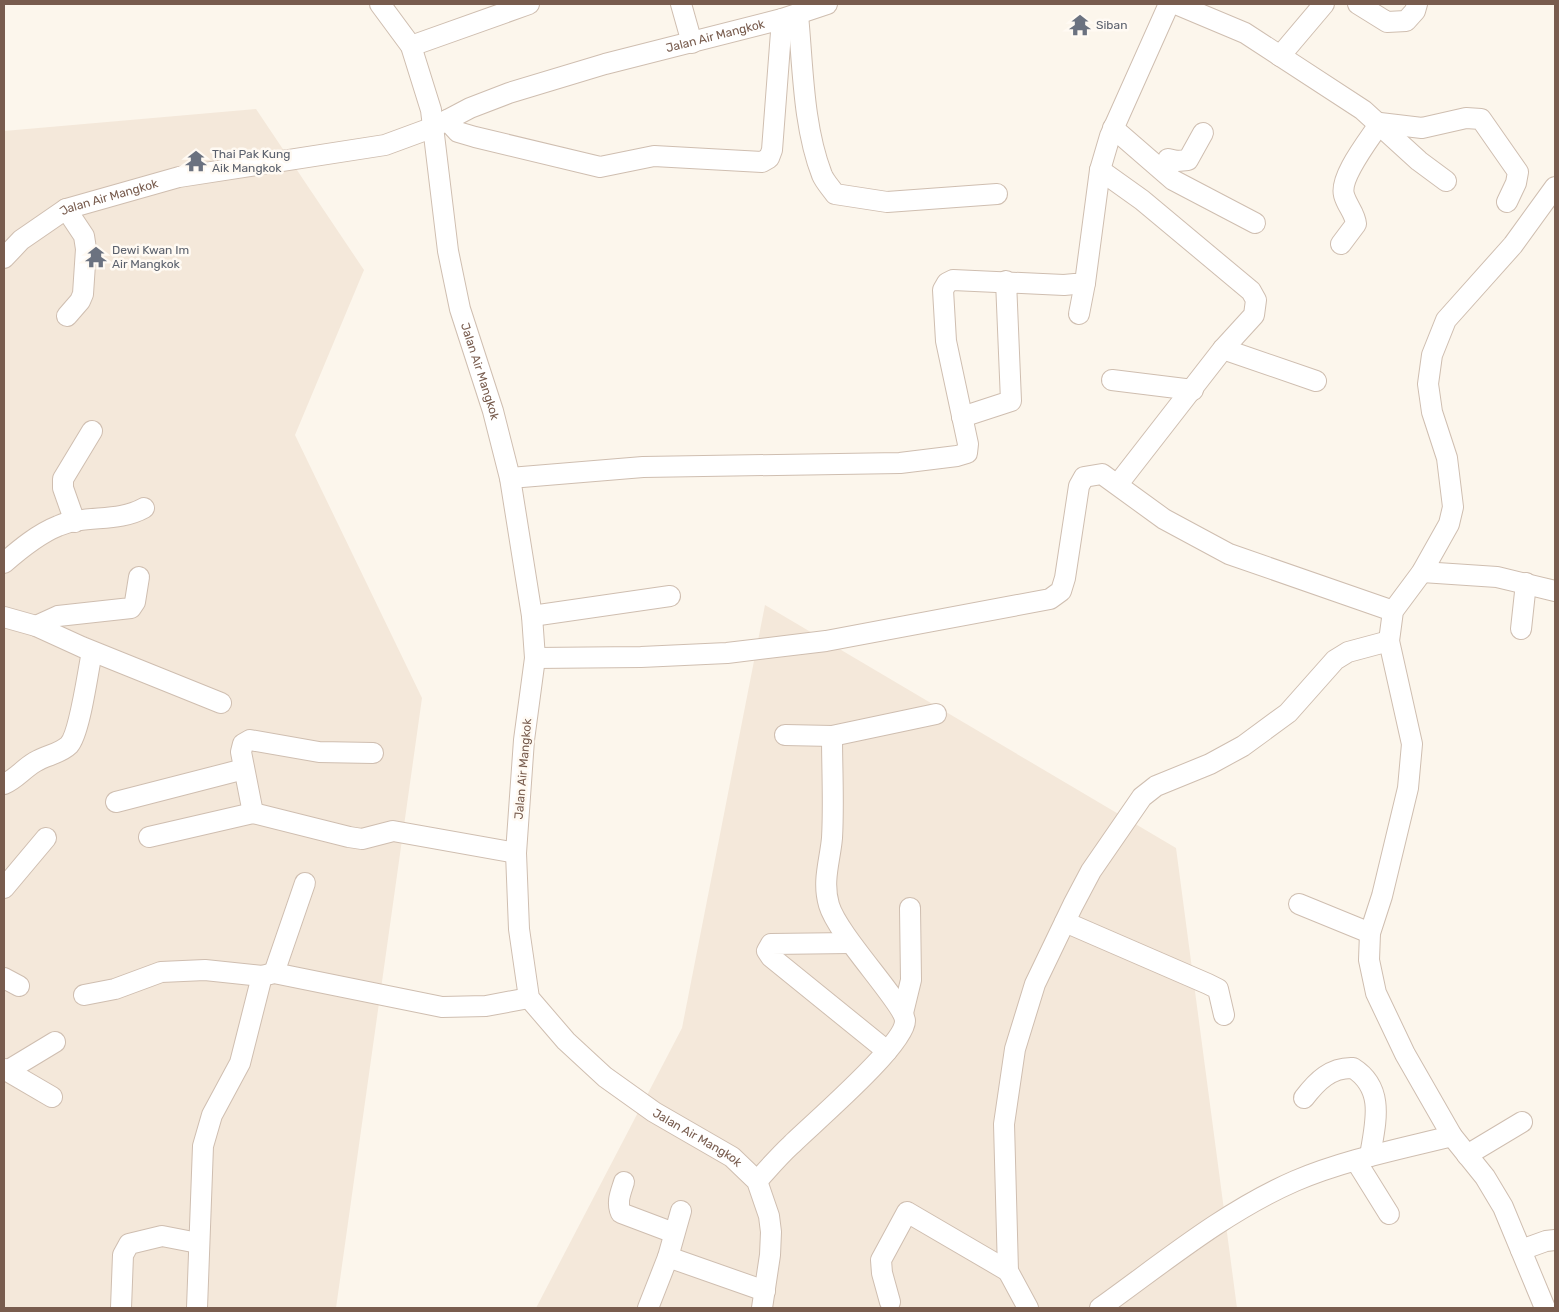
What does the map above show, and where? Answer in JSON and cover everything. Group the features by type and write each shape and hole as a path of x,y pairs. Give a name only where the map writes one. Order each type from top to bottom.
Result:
{"street":[{"name":"Jalan Air Mangkok","path":"380,4 410,46 441,124 448,250 460,309 493,411 510,478 532,616 535,658 524,740 516,853 519,929 528,998 566,1041 606,1077 654,1112 732,1157 757,1181 769,1216 771,1232 770,1255 763,1300"},
{"path":"410,46 529,4"},
{"path":"681,4 692,43"},
{"name":"Jalan Air Mangkok","path":"4,258 21,240 66,209 179,177 385,145 441,124 470,108 509,93 605,64 790,17 827,4"},
{"path":"1079,314 1100,170 1115,124 1169,4"},
{"path":"1176,4 1245,33 1363,110 1380,123 1419,161 1446,181"},
{"path":"1280,56 1324,4"},
{"path":"1358,4 1387,22 1406,20 1415,11 1417,4"},
{"path":"441,124 475,137 600,167 654,156 762,162 769,158 772,150 790,17"},
{"path":"790,17 814,149 823,177 835,194 887,202 997,194"},
{"path":"1380,123 1422,128 1466,118 1481,119 1518,172 1516,183 1507,202"},
{"path":"1341,244 1356,224 1355,217 1344,194 1345,179 1380,123"},
{"path":"1115,124 1164,164 1174,180 1204,198 1255,223"},
{"path":"1164,164 1188,160 1203,132"},
{"path":"1100,170 1142,200 1251,291 1256,300 1254,315 1223,349 1118,484"},
{"path":"1545,1308 1503,1208 1485,1177 1452,1136 1405,1054 1376,993 1369,960 1370,933 1382,896 1408,788 1412,744 1389,641 1393,611 1422,572 1450,524 1452,507 1447,458 1432,412 1428,384 1432,355 1446,320 1513,245 1555,187"},
{"path":"66,209 84,236 86,249 83,294 80,301 67,316"},
{"path":"510,478 643,467 900,463 957,456 966,453 968,444 946,341 943,290 947,283 953,280 1064,285 1085,283"},
{"path":"962,417 1011,401 1006,281"},
{"path":"1223,349 1316,381"},
{"path":"1112,380 1193,390"},
{"path":"75,522 64,488 64,479 92,431"},
{"path":"535,658 641,657 727,653 826,641 1050,599 1061,591 1065,578 1079,486 1084,477 1102,474 1164,519 1228,554 1393,611"},
{"path":"4,563 24,546 59,525 132,515 144,508"},
{"path":"1422,572 1497,576 1555,591"},
{"path":"36,626 58,616 131,608 135,602 139,577"},
{"path":"1521,629 1526,583"},
{"path":"532,616 670,596"},
{"path":"4,617 36,626 92,652 221,703"},
{"path":"1028,1308 1008,1271 1004,1124 1015,1049 1035,984 1091,871 1142,797 1156,786 1210,764 1243,746 1288,712 1335,660 1341,656 1348,652 1389,641"},
{"path":"4,784 14,780 26,767 39,759 62,750 71,744 82,706 92,652"},
{"path":"785,735 832,736 936,714"},
{"path":"757,1181 790,1145 887,1052 904,1028 903,1014 850,943 830,906 826,888 832,839 832,736"},
{"path":"253,813 241,752 243,744 250,740 319,752 373,753"},
{"path":"116,802 244,768"},
{"path":"149,837 253,813 362,839 393,831 516,853"},
{"path":"4,888 46,838"},
{"path":"197,1308 203,1146 212,1114 240,1063 268,975 305,883"},
{"path":"1299,904 1370,933"},
{"path":"903,1014 911,980 910,908"},
{"path":"1065,922 1218,989 1224,1015"},
{"path":"850,943 771,944 767,951 771,958 887,1052"},
{"path":"84,996 116,989 160,972 213,970 268,975 442,1007 486,1006 528,998"},
{"path":"5,1070 55,1042"},
{"path":"1304,1098 1318,1080 1336,1070 1353,1068 1362,1074 1377,1104 1378,1115 1363,1159 1389,1214"},
{"path":"5,1070 52,1097"},
{"path":"1467,1155 1522,1122"},
{"path":"1100,1308 1230,1215 1295,1181 1363,1159 1452,1136"},
{"path":"624,1182 619,1198 621,1212 674,1233"},
{"path":"648,1308 668,1257 681,1210"},
{"path":"890,1302 882,1273 881,1260 907,1212 1008,1271"},
{"path":"120,1308 123,1255 129,1244 162,1236 198,1243"},
{"path":"1521,1250 1546,1241 1555,1240"},
{"path":"668,1257 763,1300"}],"shaded area":[{"path":"256,109 364,270 295,435 422,698 336,1308 4,1308 4,131"},
{"path":"765,605 1176,848 1237,1308 536,1308 682,1028"}],"place":[{"name":"Siban","path":"1080,25"},
{"name":"Thai Pak Kung Aik Mangkok","path":"196,161"},
{"name":"Dewi Kwan Im Air Mangkok","path":"96,257"}]}
